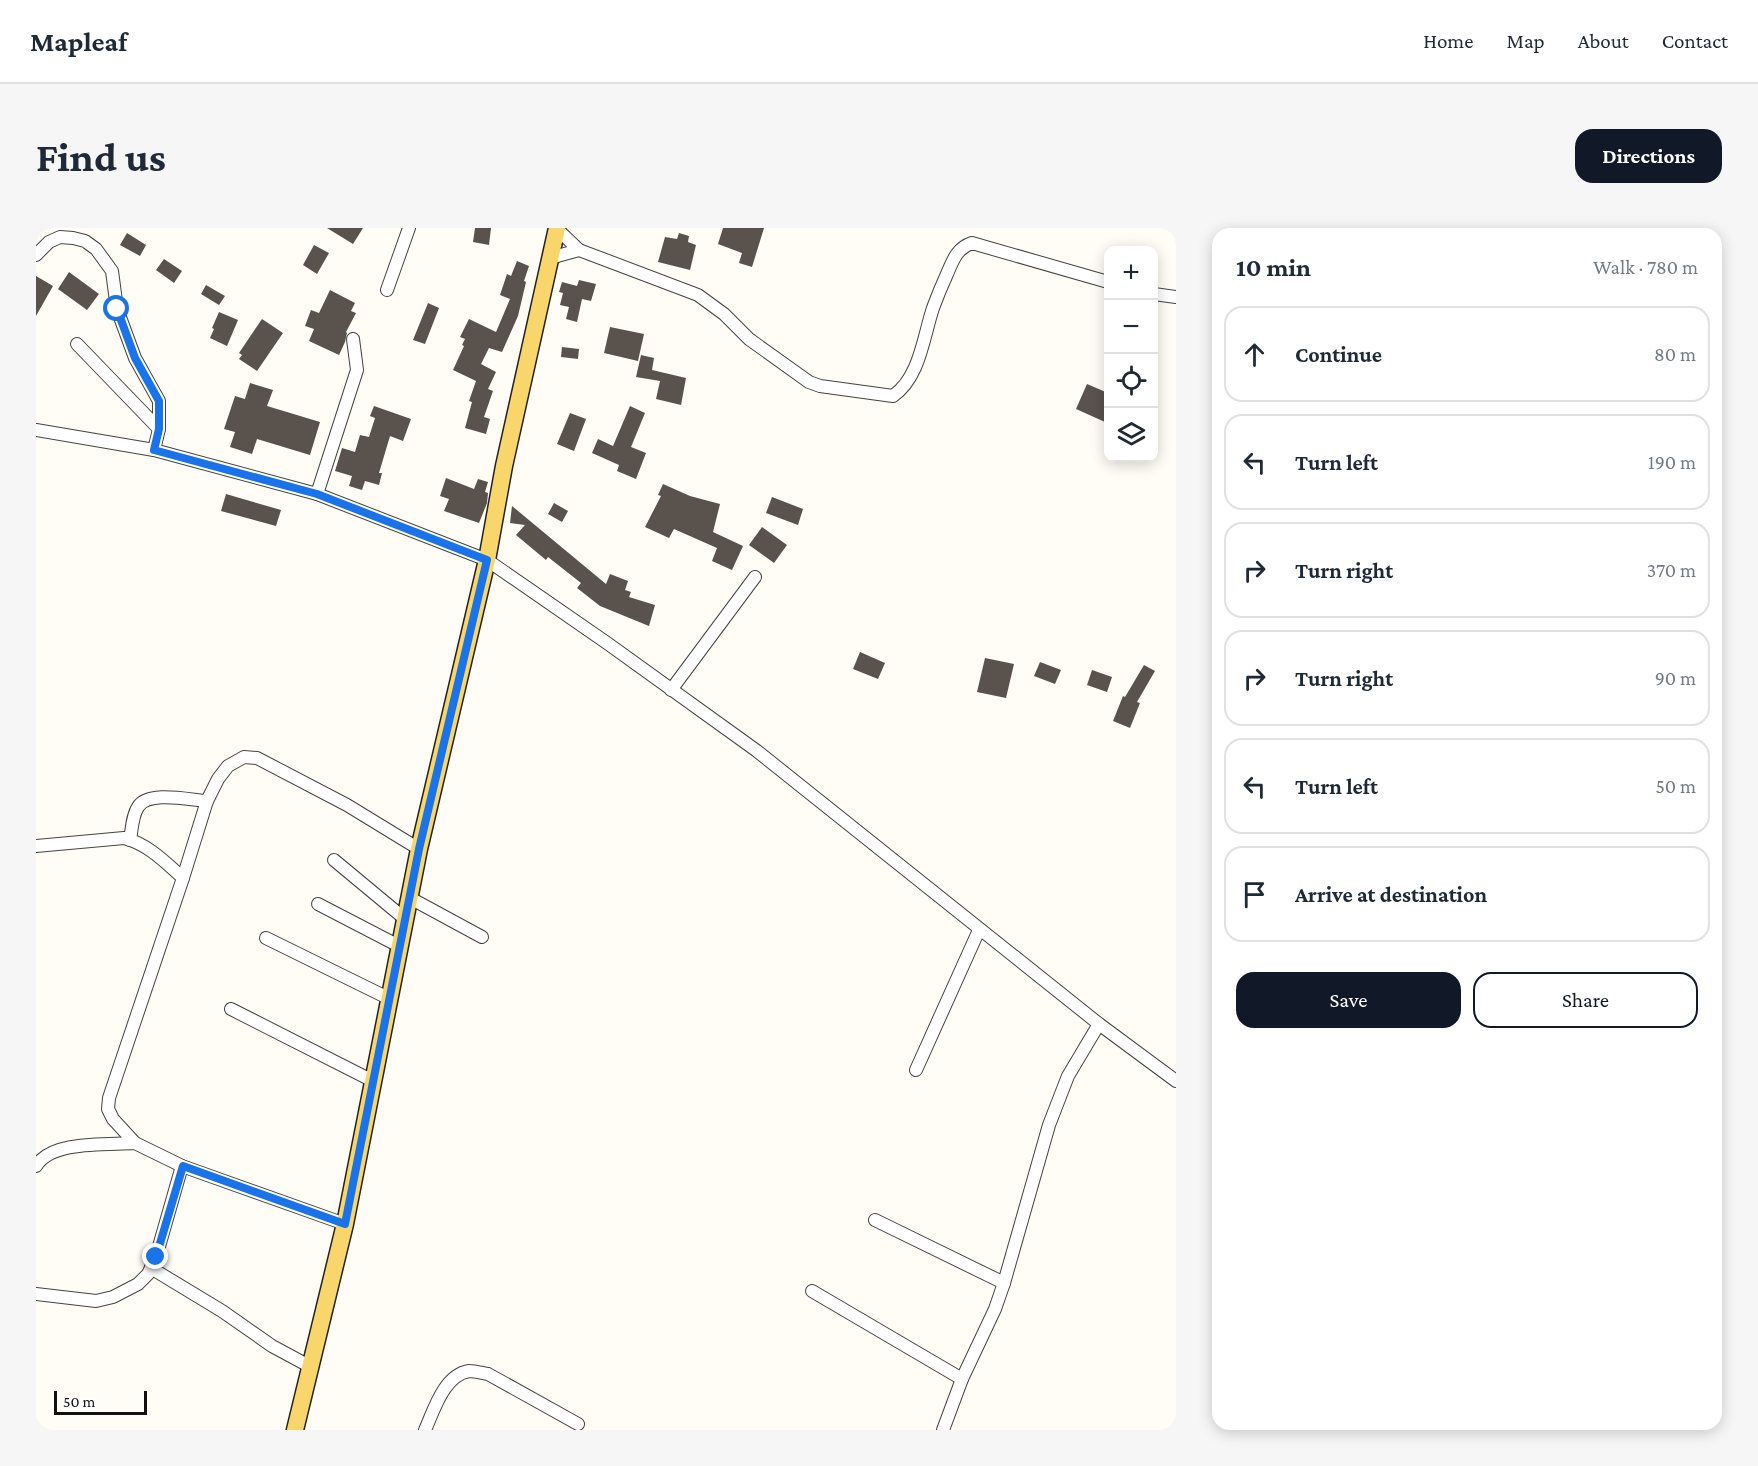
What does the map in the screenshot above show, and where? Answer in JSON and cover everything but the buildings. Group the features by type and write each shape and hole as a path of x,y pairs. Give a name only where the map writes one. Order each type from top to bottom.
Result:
{"main road":[{"path":"295,1430 345,1224 419,849 487,560 504,466 557,228"}],"street":[{"path":"387,290 409,228"},
{"path":"557,228 579,250 698,295 724,314 749,339 809,382 820,386 893,396 901,390 914,371 933,307 954,258 964,246 972,243 1104,281"},
{"path":"36,255 49,242 60,237 73,238 85,241 96,249 112,271 117,309 135,358 159,401 159,429 154,450"},
{"path":"550,258 579,250"},
{"path":"1158,295 1176,297"},
{"path":"317,494 357,370 353,339"},
{"path":"77,344 159,429"},
{"path":"36,430 154,450 317,494 487,560 757,751 979,930 1176,1081"},
{"path":"671,690 755,577"},
{"path":"345,1224 183,1166 135,1143 113,1119 108,1109 109,1098 207,801 218,779 228,766 244,757 257,758 347,805 419,849"},
{"path":"130,840 135,813 139,804 144,800 156,797 207,801"},
{"path":"36,846 124,838 140,842 183,878"},
{"path":"334,861 405,919"},
{"path":"410,898 482,937"},
{"path":"318,904 399,946"},
{"path":"916,1070 979,930"},
{"path":"266,938 390,999"},
{"path":"231,1009 373,1081"},
{"path":"943,1430 1004,1283 1049,1125 1068,1076 1099,1024"},
{"path":"36,1166 51,1152 67,1148 135,1143"},
{"path":"36,1294 96,1301 113,1297 138,1284 151,1268 183,1166"},
{"path":"875,1220 1004,1283"},
{"path":"151,1268 222,1311 272,1346 311,1367"},
{"path":"812,1291 963,1379"},
{"path":"425,1430 439,1399 451,1380 459,1374 471,1371 488,1374 578,1424"}],"route":[{"path":"117,309 135,358 159,401 159,429 154,450 317,494 487,560 419,849 345,1224 183,1166 156,1257"}]}
